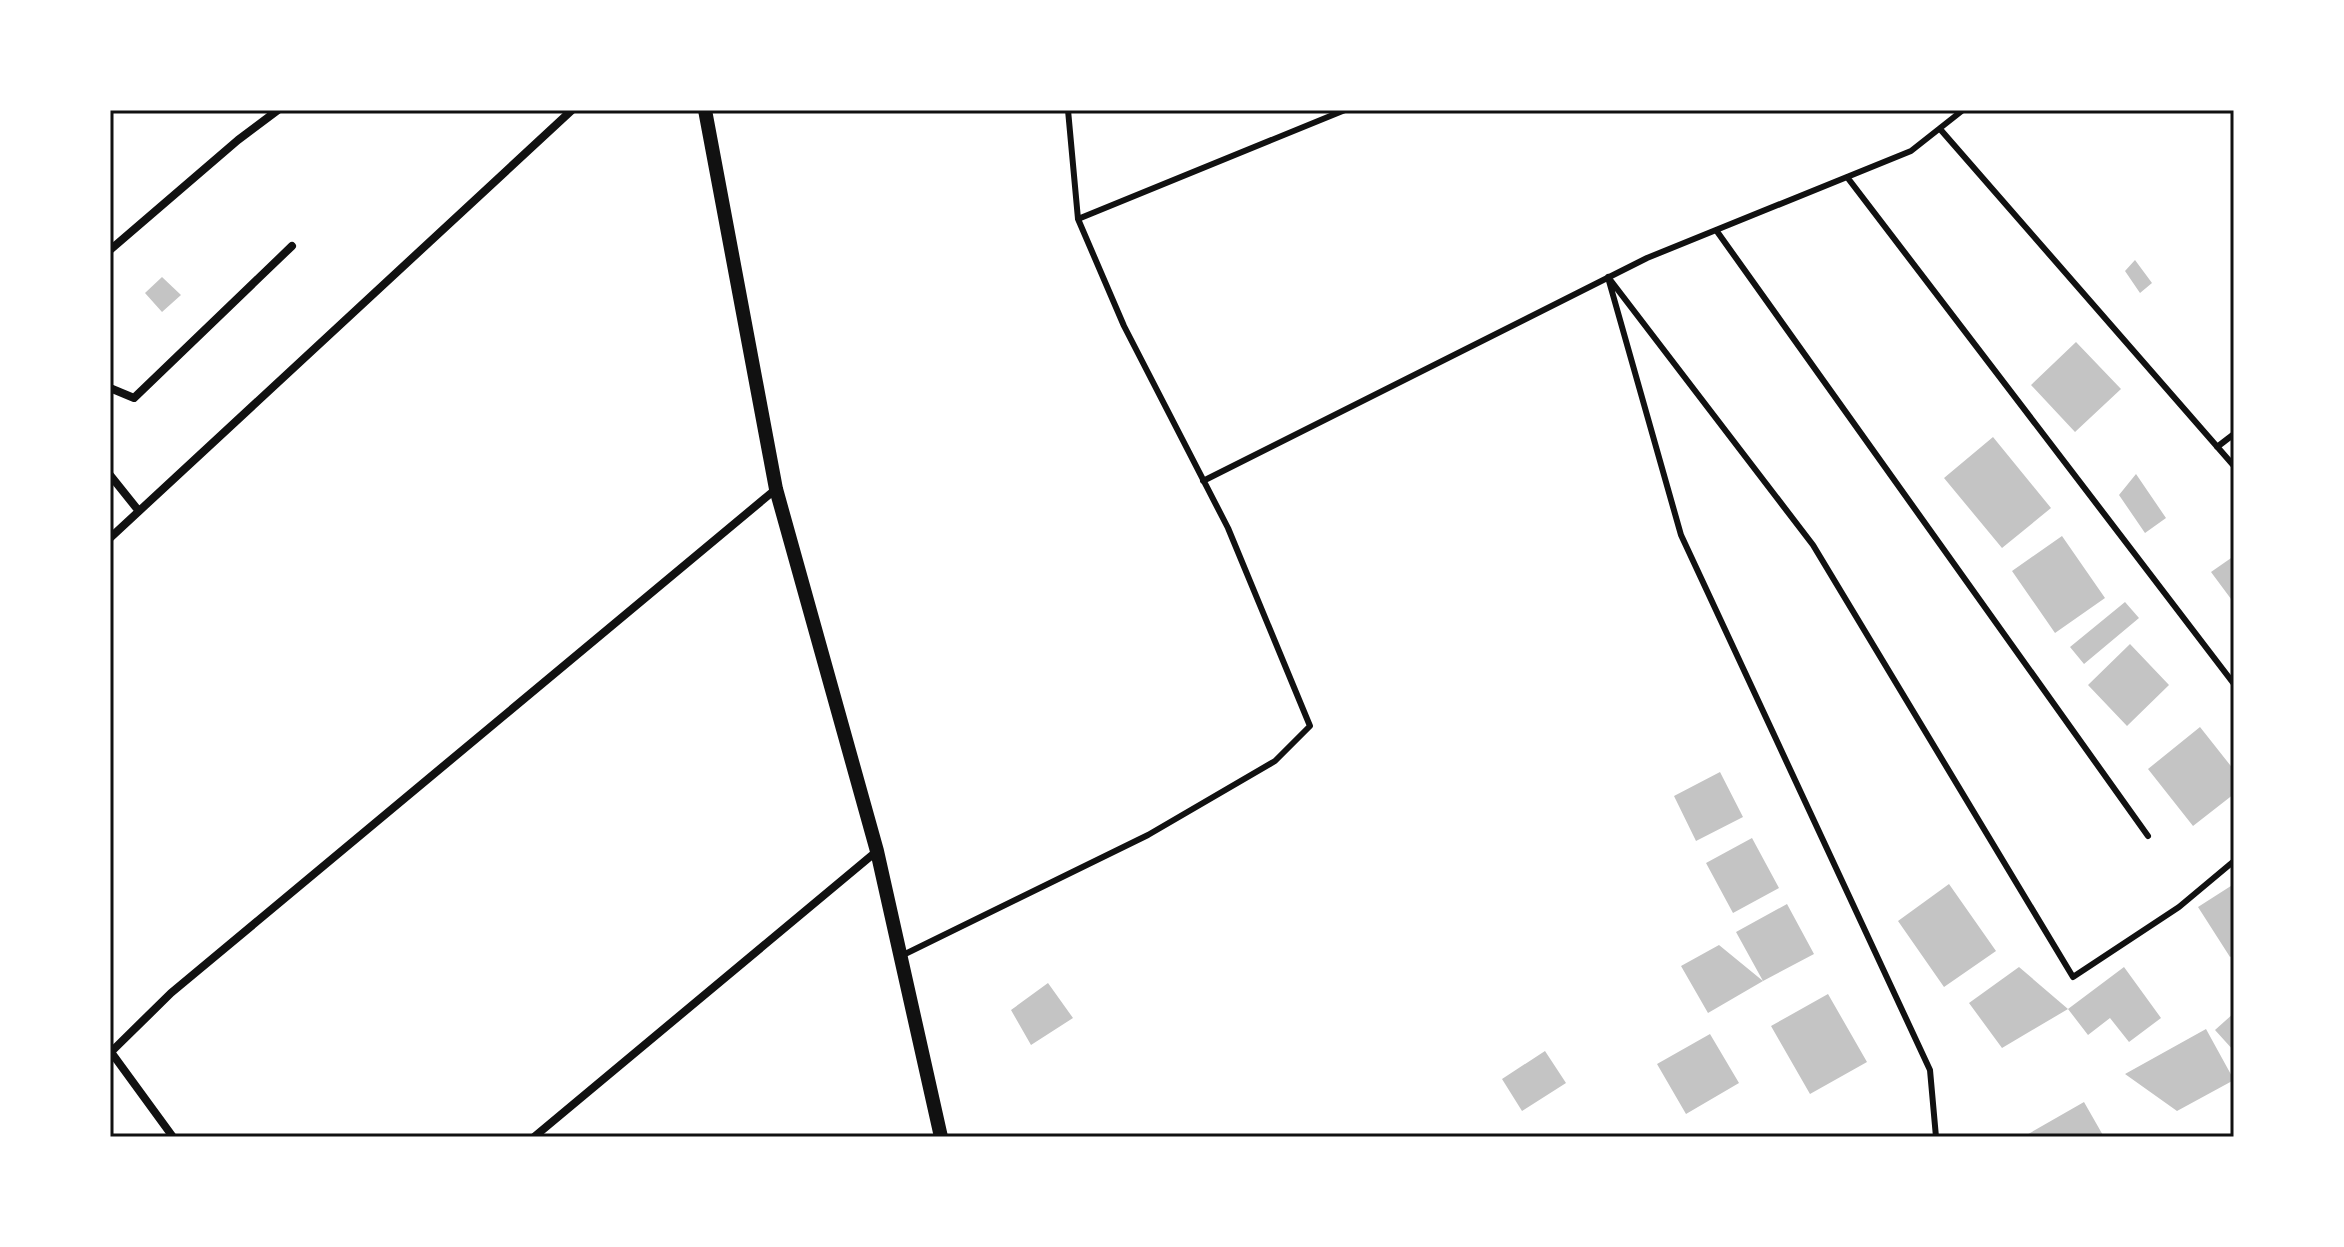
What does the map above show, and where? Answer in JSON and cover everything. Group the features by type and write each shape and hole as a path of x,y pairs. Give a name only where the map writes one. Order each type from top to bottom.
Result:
{"street":[{"path":"110,250 238,140 278,110"},
{"path":"110,538 572,110"},
{"path":"705,110 776,489 877,851 941,1137"},
{"path":"110,388 134,398 292,246"},
{"path":"110,475 138,510"},
{"path":"173,1137 111,1052 171,993 776,489"},
{"path":"534,1137 877,851"}],"lane":[{"path":"901,956 1148,835 1275,761 1310,726 1228,528 1124,326 1078,219 1068,110"},
{"path":"1078,219 1345,110"},
{"path":"1203,481 1647,258 1911,151 1963,110"},
{"path":"1940,129 2234,466"},
{"path":"1847,177 2234,684"},
{"path":"1716,230 2148,836"},
{"path":"1608,277 1813,545 2073,977 2179,907 2234,861"},
{"path":"1608,277 1681,535 1930,1070 1936,1137"},
{"path":"2217,447 2234,434"}],"building":[{"path":"2135,260 2152,283 2140,293 2125,271"},
{"path":"162,277 181,295 162,312 145,293"},
{"path":"2076,342 2121,389 2075,432 2031,385"},
{"path":"1993,437 2051,508 2002,548 1944,478"},
{"path":"2136,474 2166,518 2145,533 2119,495"},
{"path":"2062,536 2105,598 2055,633 2012,571"},
{"path":"2234,556 2234,603 2211,572"},
{"path":"2125,602 2139,618 2084,664 2070,647"},
{"path":"2130,644 2169,685 2127,726 2088,685"},
{"path":"2200,727 2234,770 2234,794 2193,826 2148,769"},
{"path":"1720,772 1743,817 1696,841 1674,796"},
{"path":"1752,838 1779,888 1733,913 1706,863"},
{"path":"1949,884 1996,951 1944,987 1898,921"},
{"path":"2234,884 2234,955 2230,957 2198,907"},
{"path":"1787,904 1814,954 1763,981 1736,932"},
{"path":"1719,945 1763,981 1708,1013 1681,966"},
{"path":"2019,967 2068,1009 2002,1048 1969,1003"},
{"path":"2124,967 2161,1018 2129,1042 2110,1018 2088,1035 2068,1009"},
{"path":"1048,983 1073,1018 1031,1045 1011,1010"},
{"path":"1828,994 1867,1062 1810,1094 1771,1026"},
{"path":"2234,1013 2234,1051 2215,1030"},
{"path":"2206,1029 2234,1080 2177,1111 2125,1074"},
{"path":"1710,1034 1739,1083 1686,1114 1657,1064"},
{"path":"1545,1051 1566,1083 1522,1111 1502,1079"},
{"path":"2084,1102 2104,1137 2023,1137"}]}
